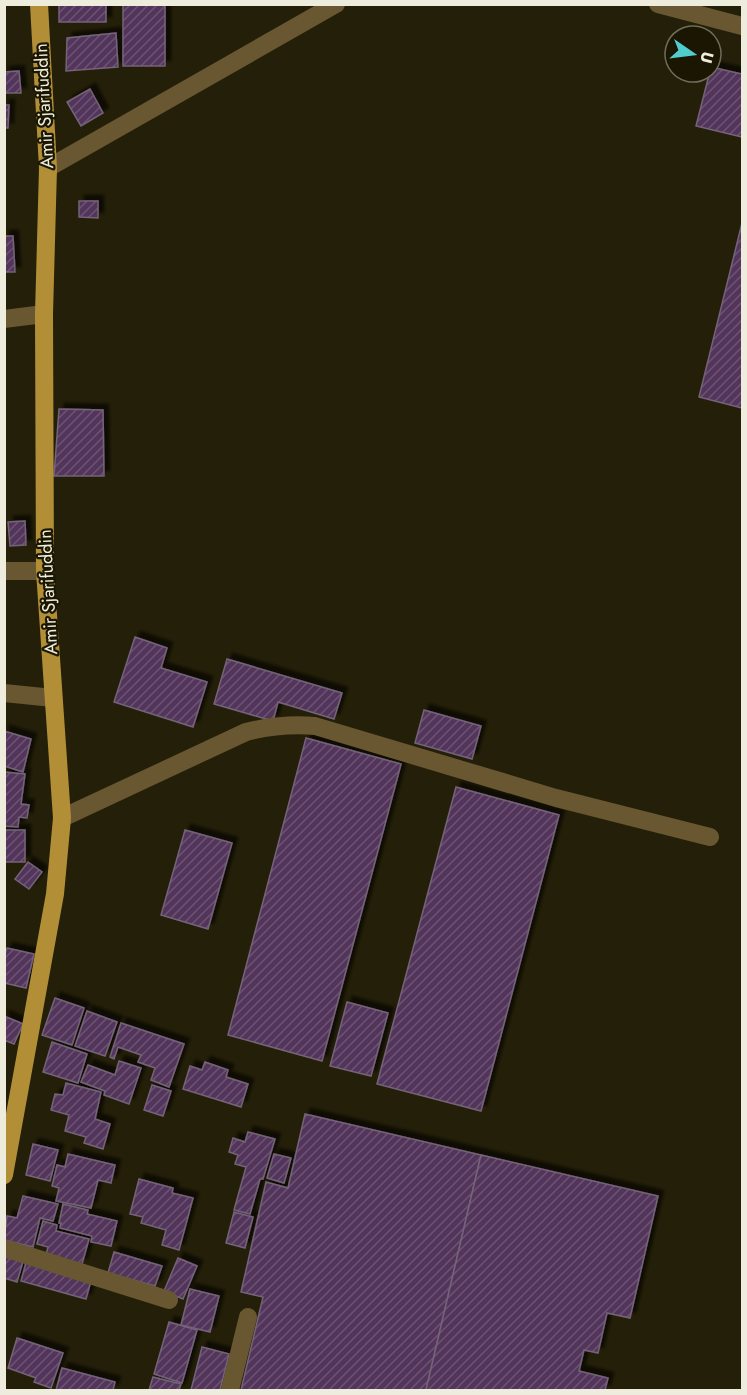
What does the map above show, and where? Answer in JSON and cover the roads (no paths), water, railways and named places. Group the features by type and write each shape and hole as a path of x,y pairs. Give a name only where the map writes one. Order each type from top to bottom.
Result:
{"main road":[{"name":"Amir Sjarifuddin","path":"4,1175 55,894 62,818 45,571 44,314 48,168 39,4"}],"street":[{"path":"48,168 336,4"},
{"path":"658,4 742,26"},
{"path":"4,319 44,314"},
{"path":"4,571 45,571"},
{"path":"4,693 53,698"},
{"path":"62,818 246,732 292,724 315,726 556,798 710,837"},
{"path":"4,1248 168,1300"},
{"path":"230,1390 248,1317"}]}
